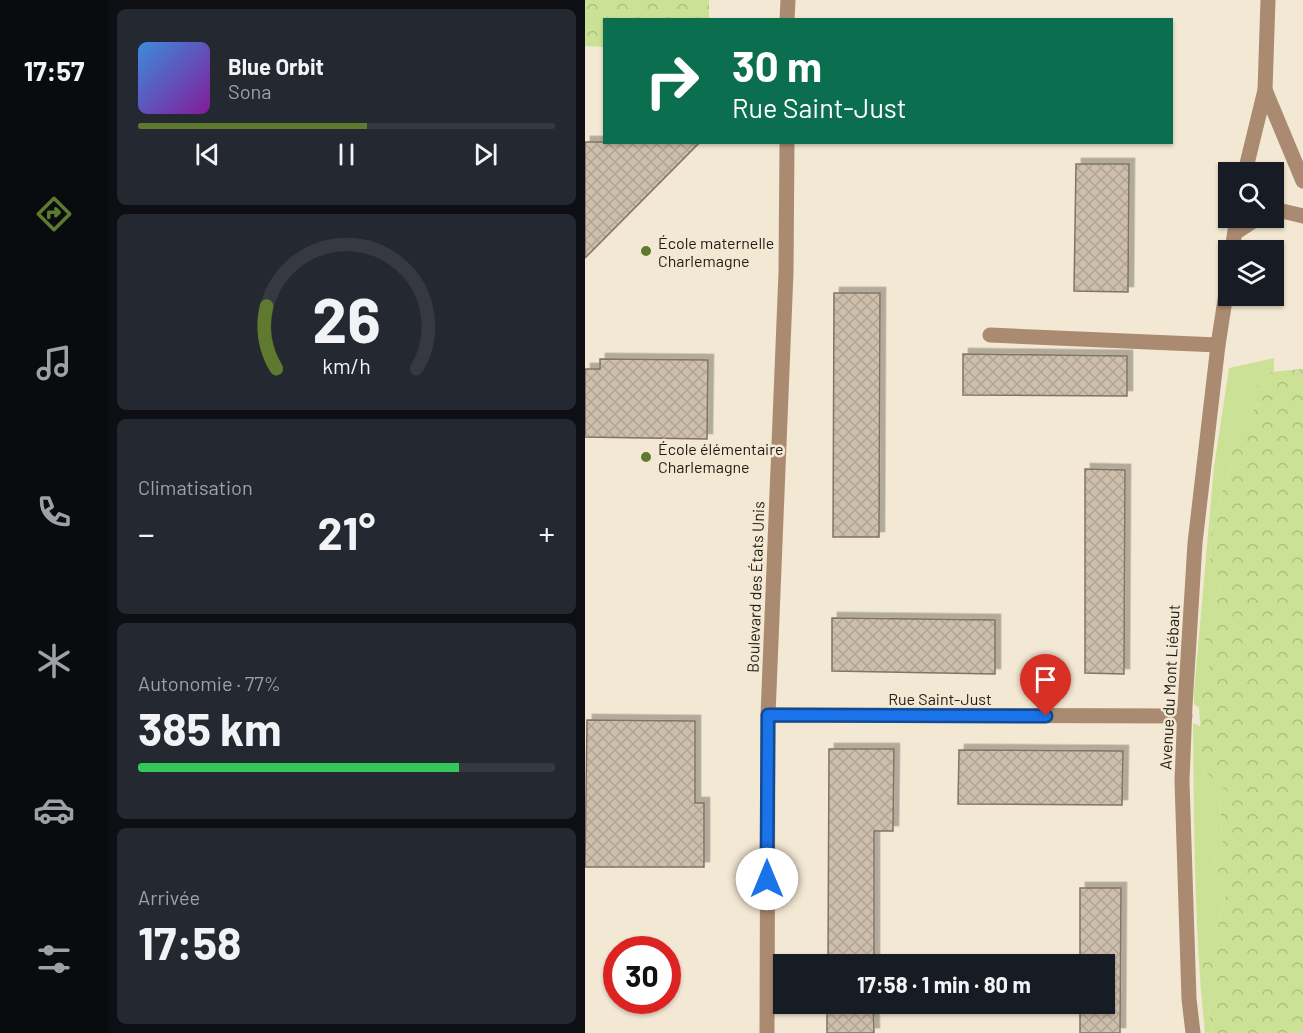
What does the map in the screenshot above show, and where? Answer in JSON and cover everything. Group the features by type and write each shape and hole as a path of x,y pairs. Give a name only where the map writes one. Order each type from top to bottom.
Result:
{"street":[{"path":"787,18 788,0"},
{"path":"1247,162 1265,90 1268,0"},
{"path":"1265,90 1303,181"},
{"name":"Boulevard des États Unis","path":"767,1033 768,715 786,272 787,144"},
{"path":"1284,211 1303,216"},
{"name":"Avenue du Mont Liébaut","path":"1193,1033 1189,999 1183,792 1185,716 1195,543 1224,306"},
{"path":"990,335 1218,345"},
{"name":"Rue Saint-Just","path":"768,715 1185,716"}],"green space":[{"path":"585,0 709,0 709,18 603,18 603,47 585,46"},
{"path":"1274,358 1274,371 1269,372 1258,403 1225,457 1232,465 1212,520 1210,562 1223,581 1206,639 1215,649 1199,708 1194,704 1194,692 1214,467 1229,368"},
{"path":"1303,369 1303,1033 1212,1033 1208,1008 1215,996 1212,984 1202,975 1204,950 1214,942 1226,895 1213,859 1223,850 1220,800 1227,791 1203,770 1199,708 1214,649 1205,640 1223,582 1210,562 1212,520 1232,465 1225,457 1258,403 1252,392 1269,372"},
{"path":"1193,723 1201,727 1203,770 1227,791 1220,800 1223,850 1213,859 1226,895 1214,942 1212,984 1215,996 1208,1008 1212,1033 1205,1033 1199,956 1195,878"}],"building":[{"path":"585,142 698,144 585,258"},
{"path":"1076,164 1129,164 1128,292 1074,291"},
{"path":"834,293 880,293 879,537 833,537"},
{"path":"963,354 1127,356 1127,396 963,395"},
{"path":"600,359 708,360 707,439 585,437 585,369 600,369"},
{"path":"1085,469 1125,470 1124,674 1085,673"},
{"path":"832,618 995,620 995,674 832,671"},
{"path":"587,720 695,721 695,803 704,803 704,867 585,867"},
{"path":"829,749 894,749 893,831 874,831 874,954 828,954"},
{"path":"959,750 1123,751 1122,805 958,804"},
{"path":"1080,888 1121,888 1120,1033 1080,1033 1080,1014 1115,1014 1115,954 1080,954"},
{"path":"827,1014 873,1014 874,1033 827,1033"}],"place":[{"name":"École maternelle Charlemagne","path":"646,251"},
{"name":"École élémentaire Charlemagne","path":"646,457"}],"route":[{"path":"767,879 768,715 1046,716"}]}
